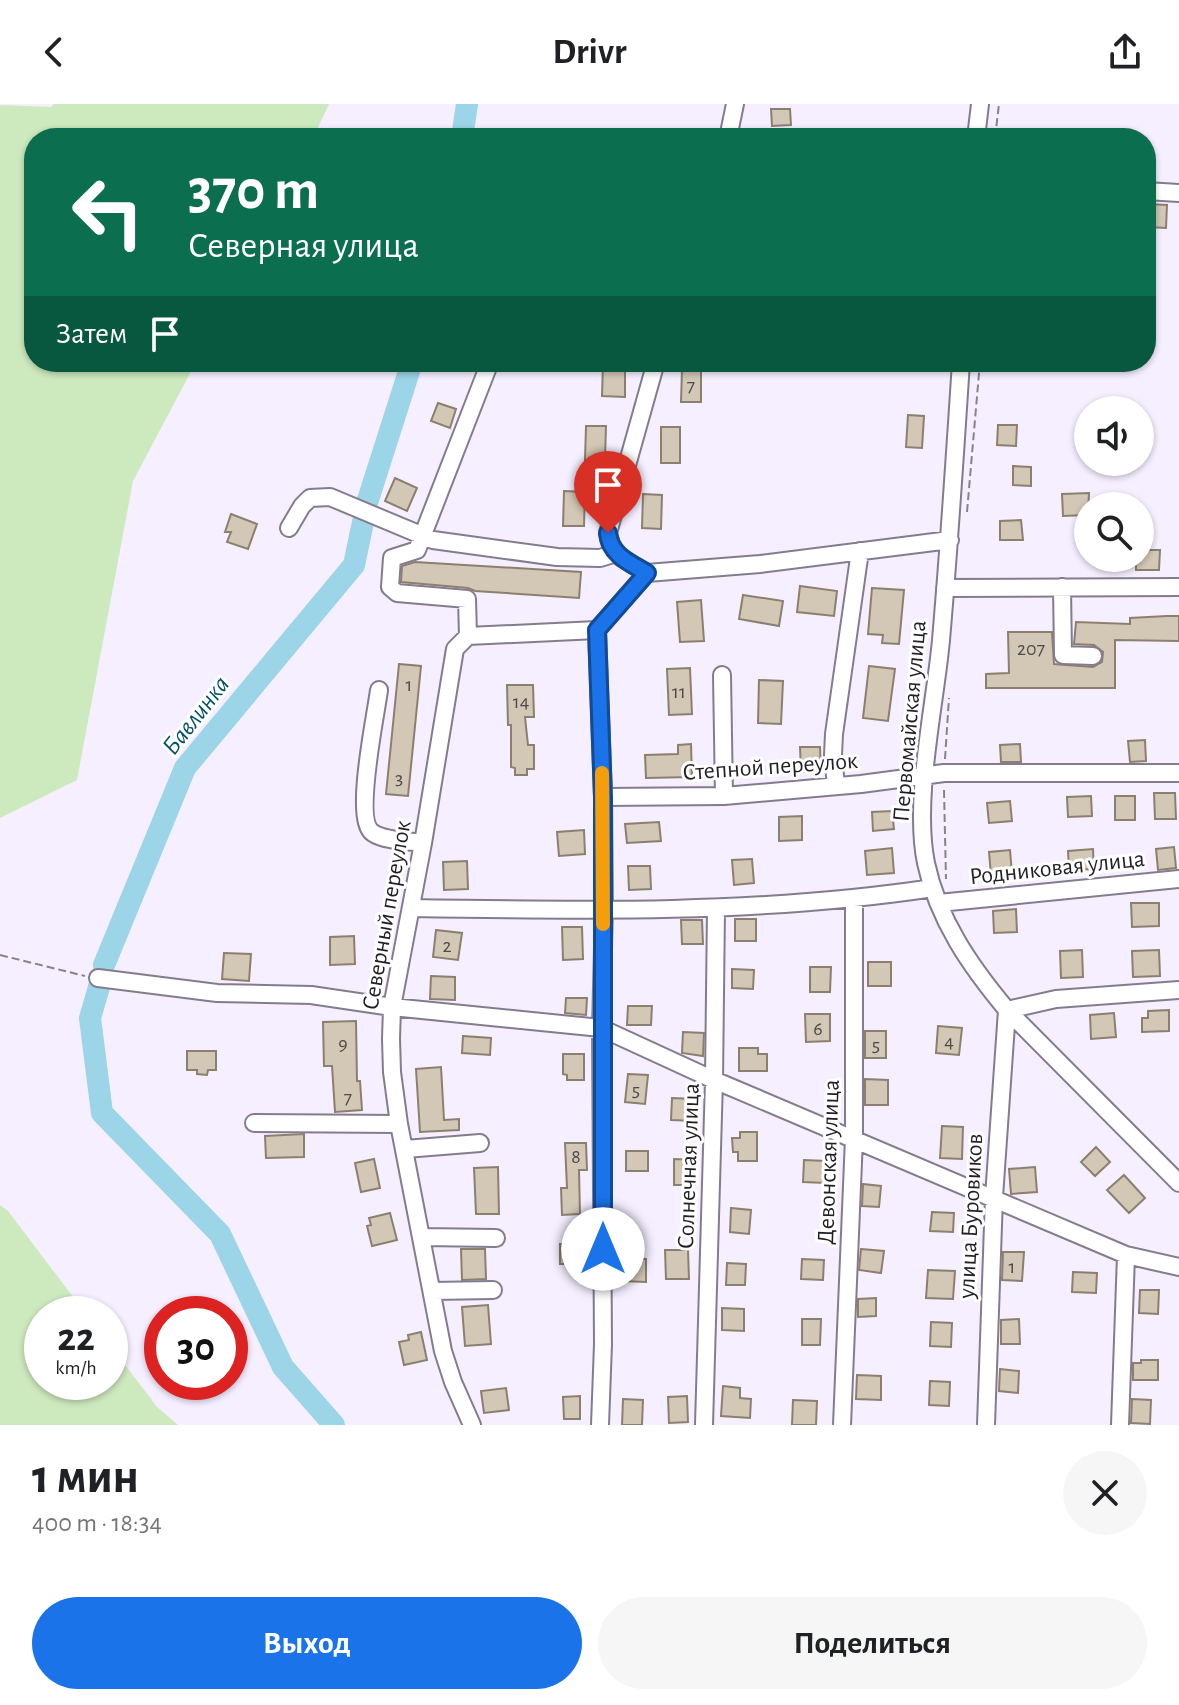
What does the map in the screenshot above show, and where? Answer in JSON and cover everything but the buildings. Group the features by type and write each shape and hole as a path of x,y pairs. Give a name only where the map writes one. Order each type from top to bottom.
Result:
{"street":[{"path":"730,128 735,104"},
{"path":"977,128 980,104"},
{"path":"1156,192 1179,193"},
{"path":"486,372 417,550 392,558 390,587 397,593 467,599 468,636 597,630"},
{"path":"653,372 608,533 612,549 647,573 760,564 950,540"},
{"name":"Первомайская улица","path":"960,372 950,540 925,774 923,831 926,862 953,937 970,964 1007,1010 1179,1183"},
{"path":"289,528 310,498 330,497 433,540 557,557 619,556"},
{"path":"836,786 834,734 860,551"},
{"path":"600,1425 604,908 597,630 647,573"},
{"path":"1062,587 1063,655 1093,656"},
{"path":"945,588 1179,587"},
{"name":"Северный переулок","path":"468,636 455,649 392,1007 392,1072 399,1124 447,1364 472,1425"},
{"path":"722,675 724,796"},
{"path":"379,690 366,785 365,822 377,836 423,843"},
{"name":"Степной переулок","path":"603,797 724,796 925,774 1179,773"},
{"name":"Родниковая улица","path":"411,908 716,908 1179,879"},
{"name":"Девонская улица","path":"842,1425 854,1138 854,900"},
{"name":"Солнечная улица","path":"704,1425 716,908"},
{"path":"98,978 217,993 311,995 392,1007 601,1028 714,1080 1126,1255 1179,1267"},
{"path":"1007,1010 1056,999 1179,990"},
{"name":"улица Буровиков","path":"986,1425 994,1197 1007,1010"},
{"path":"254,1123 399,1124"},
{"path":"405,1149 480,1143"},
{"path":"421,1237 496,1238"},
{"path":"1120,1425 1126,1255"},
{"path":"432,1291 493,1290"}],"path":[{"path":"996,128 999,104"},
{"path":"966,522 979,372"},
{"path":"0,955 98,978"}],"green space":[{"path":"54,104 329,104 318,128 24,128 24,372 191,372 133,481 77,780 0,818 0,105 51,107"},
{"path":"0,1205 8,1211 72,1296 24,1296 24,1400 128,1400 128,1369 144,1390 144,1400 152,1400 178,1425 0,1425"}],"waterway":[{"name":"Бавлинка","path":"463,128 467,104"},
{"name":"Бавлинка","path":"367,503 409,372"},
{"name":"Бавлинка","path":"104,965 185,768 354,565 363,522"},
{"name":"Бавлинка","path":"99,987 90,1018 102,1113 220,1234 283,1367 334,1425"}],"slow traffic":[{"path":"602,773 603,924"}],"route":[{"path":"603,1249 603,797 597,630 647,573 612,549 608,533"}]}
